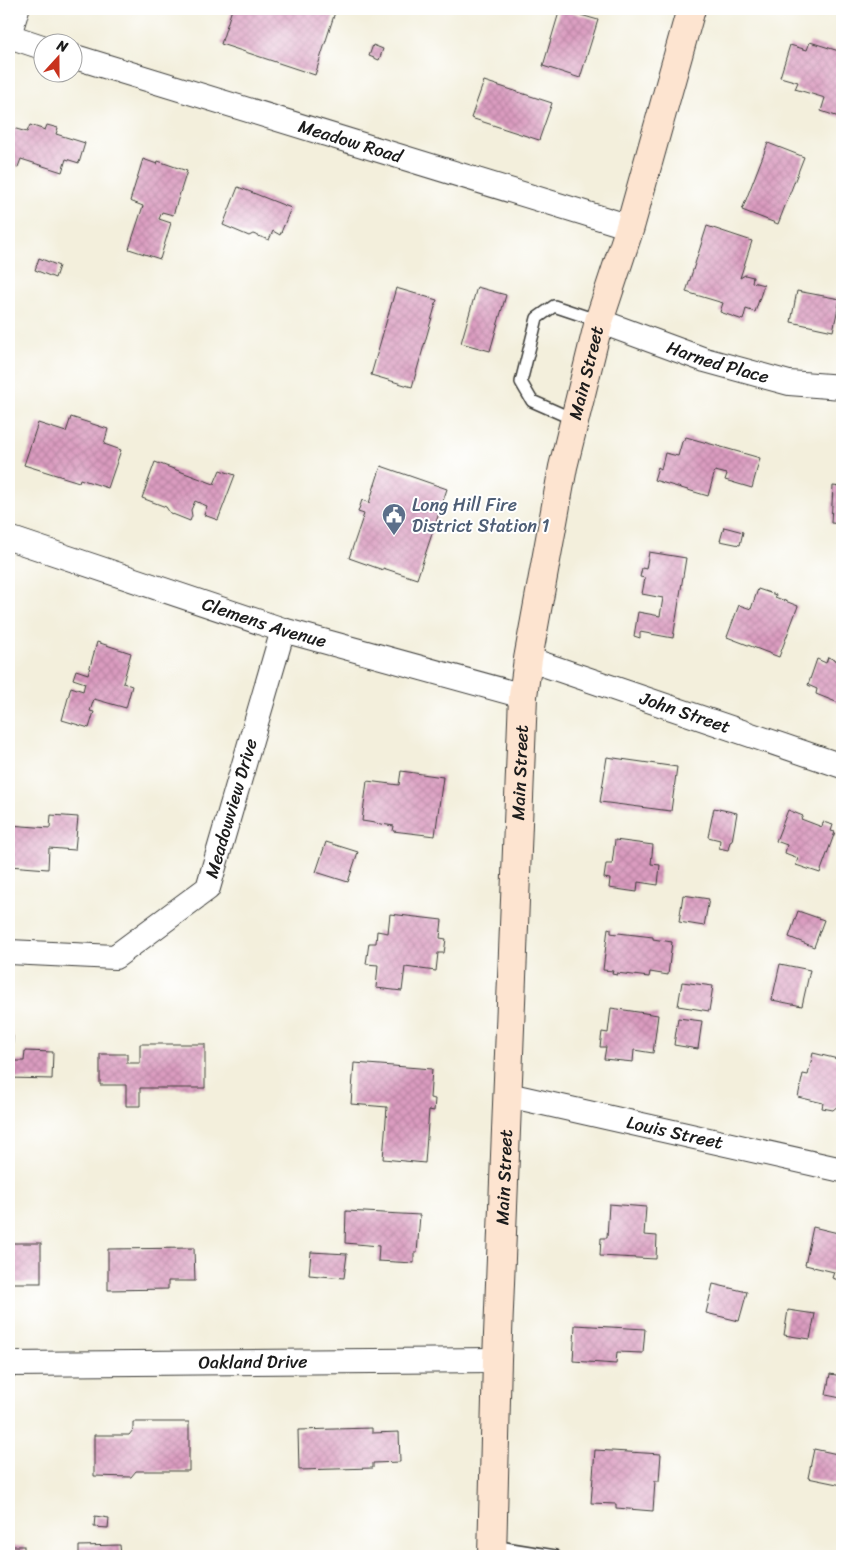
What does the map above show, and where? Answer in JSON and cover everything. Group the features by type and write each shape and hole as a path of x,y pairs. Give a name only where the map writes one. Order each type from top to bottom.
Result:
{"main road":[{"name":"Main Street","path":"492,1551 497,1360 523,696 563,467 599,321 630,228 691,9"}],"street":[{"path":"17,9 9,36 32,43"},
{"name":"Meadow Road","path":"82,59 630,228"},
{"name":"Harned Place","path":"599,321 706,360 789,383 842,387"},
{"name":"Clemens Avenue","path":"9,538 283,630 523,696"},
{"name":"Meadowview Drive","path":"9,952 115,958 208,888 283,630"},
{"name":"John Street","path":"528,659 842,766"},
{"name":"Louis Street","path":"508,1095 842,1170"},
{"name":"Oakland Drive","path":"9,1364 497,1360"}],"lane":[{"path":"575,420 532,401 521,382 537,318 554,306 599,321"},
{"path":"492,1551 556,1556"}],"building":[{"path":"232,9 336,9 315,75 221,44"},
{"path":"560,9 598,20 580,78 543,66"},
{"path":"810,42 842,52 840,73 842,74 842,118 821,111 825,98 795,89 798,82 780,77 790,45 807,50"},
{"path":"373,45 383,49 379,60 369,56"},
{"path":"484,81 552,103 539,140 471,118"},
{"path":"30,125 45,130 47,125 58,128 56,134 85,143 79,163 66,159 62,172 21,159 18,167 9,164 9,127 27,132"},
{"path":"768,143 804,157 778,224 742,210"},
{"path":"143,159 157,164 158,161 187,171 173,215 162,212 159,219 171,223 160,259 129,249 143,206 130,201"},
{"path":"238,187 291,208 280,235 273,231 269,240 253,234 249,236 223,225"},
{"path":"707,226 752,241 740,278 745,275 753,277 752,282 764,285 755,312 746,309 743,320 720,312 723,303 686,292"},
{"path":"39,258 59,266 55,278 35,270"},
{"path":"477,287 506,295 490,351 461,343"},
{"path":"396,288 437,300 412,387 371,375"},
{"path":"797,291 840,299 833,331 791,322"},
{"path":"71,417 108,429 104,444 121,450 108,488 80,479 79,482 24,465 38,423 66,432"},
{"path":"686,437 760,458 752,488 725,480 727,474 715,471 708,496 654,480 658,467 661,469 665,453 678,456 682,442"},
{"path":"155,462 214,484 220,470 235,475 218,520 204,515 207,506 195,501 191,510 192,516 190,521 170,513 166,507 142,498"},
{"name":"Long Hill Fire District Station 1","path":"381,466 447,489 417,579 349,558 364,514 358,512 362,500 369,503"},
{"path":"833,486 842,487 842,524 831,523"},
{"path":"724,527 743,532 740,545 720,541"},
{"path":"649,552 686,558 673,638 640,632 640,638 634,636 638,612 660,616 663,598 642,594 645,578 640,577 642,568 646,569"},
{"path":"758,589 776,595 775,597 798,606 779,657 727,637 739,605 751,609"},
{"path":"97,642 131,653 123,683 132,686 126,708 94,699 90,711 94,712 89,728 62,720 71,687 83,691 85,683 73,679 76,670 88,674"},
{"path":"828,657 842,663 842,709 839,707 841,704 816,694 817,689 808,685 817,659 826,663"},
{"path":"607,757 677,767 671,811 600,802"},
{"path":"401,771 443,777 435,836 393,831 394,826 362,821 367,781 399,785"},
{"path":"714,808 737,813 732,841 728,850 719,848 720,840 708,837"},
{"path":"788,810 803,816 801,819 822,827 823,822 833,825 831,831 835,832 820,873 796,865 798,858 785,853 787,845 776,841"},
{"path":"51,815 78,817 75,850 49,848 48,869 9,866 9,825 50,828"},
{"path":"615,840 653,845 651,864 660,865 658,885 638,882 637,892 609,888 610,879 604,878 606,864 612,864"},
{"path":"326,842 358,852 348,882 316,872"},
{"path":"683,895 709,899 704,926 679,922"},
{"path":"798,911 824,920 814,947 789,937"},
{"path":"390,914 442,920 440,938 446,939 444,953 438,953 436,971 405,967 402,991 376,988 378,965 366,964 369,943 376,943 377,931 388,933"},
{"path":"608,928 611,929 611,933 653,937 653,939 672,942 668,975 650,972 649,977 617,973 617,975 612,974 613,971 603,970"},
{"path":"780,964 810,970 802,1006 772,1000"},
{"path":"682,982 713,986 709,1011 678,1006"},
{"path":"611,1008 658,1015 653,1053 634,1050 633,1062 604,1059 606,1047 600,1047 602,1032 608,1033"},
{"path":"678,1018 702,1021 698,1049 674,1045"},
{"path":"9,1036 13,1036 12,1061 24,1061 25,1051 53,1052 52,1079 9,1078"},
{"path":"140,1044 205,1044 205,1088 140,1088 140,1106 126,1106 126,1085 100,1085 100,1054 127,1054 127,1063 140,1063"},
{"path":"813,1053 842,1060 842,1092 839,1105 833,1110 822,1108 823,1103 798,1097 803,1074 808,1075"},
{"path":"354,1063 432,1069 430,1098 435,1099 434,1111 429,1110 425,1163 383,1159 387,1107 351,1104"},
{"path":"609,1204 646,1207 644,1235 657,1236 656,1259 600,1256 601,1238 607,1238"},
{"path":"346,1211 420,1215 417,1253 414,1253 414,1263 378,1261 379,1246 345,1243"},
{"path":"813,1227 842,1234 842,1281 832,1278 834,1272 805,1265"},
{"path":"9,1243 41,1243 41,1283 9,1283"},
{"path":"194,1248 195,1281 168,1281 168,1289 108,1290 108,1249"},
{"path":"311,1252 347,1254 344,1278 309,1275"},
{"path":"713,1284 747,1292 739,1321 706,1313"},
{"path":"788,1310 815,1314 810,1339 784,1335"},
{"path":"575,1325 645,1329 643,1353 617,1352 616,1364 573,1361"},
{"path":"830,1374 842,1376 841,1398 826,1395"},
{"path":"133,1422 189,1422 189,1471 136,1471 131,1477 94,1476 94,1435 129,1435 133,1430"},
{"path":"372,1428 372,1433 399,1432 400,1462 373,1463 373,1468 299,1470 298,1430"},
{"path":"814,1449 842,1455 842,1485 808,1478"},
{"path":"595,1450 661,1454 659,1481 655,1481 653,1511 616,1508 616,1504 591,1503"},
{"path":"95,1516 109,1518 108,1528 94,1527"},
{"path":"120,1545 121,1556 79,1556 79,1546"},
{"path":"9,1546 24,1546 24,1556 9,1556"}],"place":[{"name":"Long Hill Fire District Station 1","path":"394,536"}]}
